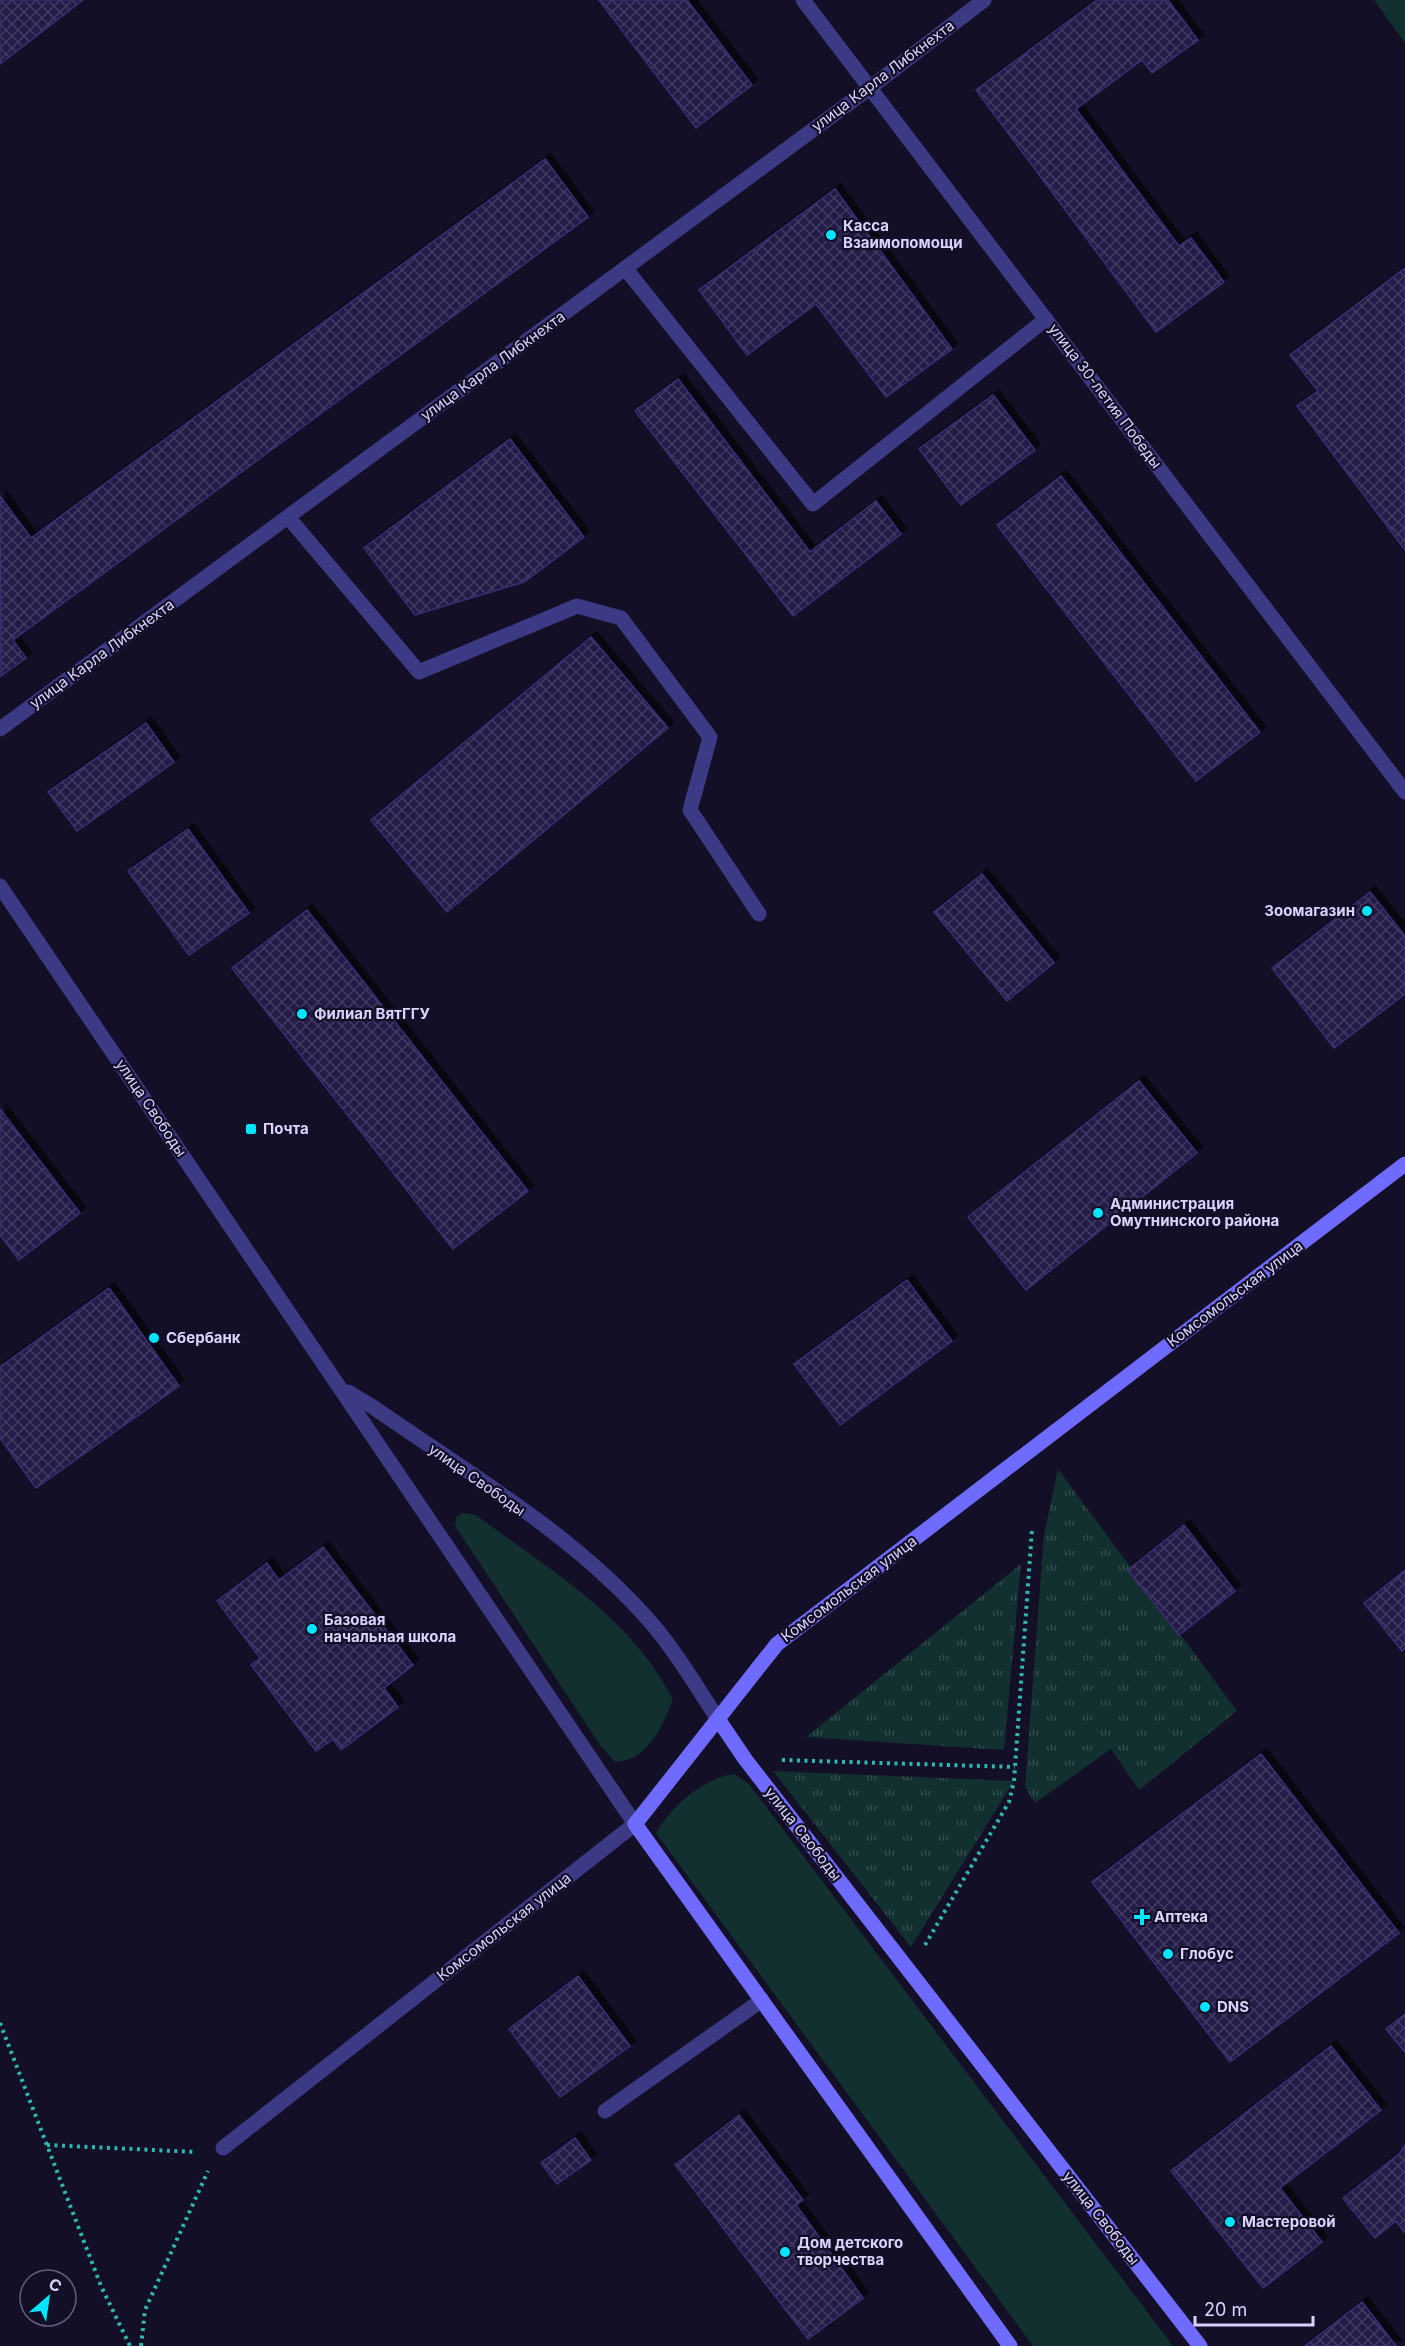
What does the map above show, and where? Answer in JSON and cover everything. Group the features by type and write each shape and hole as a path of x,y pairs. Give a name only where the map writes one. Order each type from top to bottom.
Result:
{"main road":[{"name":"Комсомольская улица","path":"635,1824 777,1644 1405,1164"},
{"name":"улица Свободы","path":"718,1719 745,1759 1200,2346"},
{"name":"улица Свободы","path":"635,1824 1010,2346"}],"street":[{"name":"улица 30-летия Победы","path":"803,0 1405,792"},
{"name":"улица Карла Либкнехта","path":"0,729 871,87 984,0"},
{"path":"625,268 813,504 1046,319"},
{"path":"288,517 419,672 577,606 621,618 710,737 690,810 759,914"},
{"name":"улица Свободы","path":"0,886 635,1824"},
{"name":"улица Свободы","path":"342,1389 373,1407 552,1532 613,1583 654,1626 718,1719"},
{"name":"Комсомольская улица","path":"223,2148 635,1824"},
{"path":"605,2111 762,2000"}],"path":[{"path":"923,1949 1009,1802 1015,1767 1032,1529"},
{"path":"745,1759 1015,1767"},
{"path":"0,2023 101,2286 130,2346"},
{"path":"47,2145 179,2152 207,2152 223,2148"},
{"path":"141,2346 145,2310 214,2158 223,2148"}],"green space":[{"path":"1374,0 1405,0 1405,43"},
{"path":"1058,1469 1237,1711 1139,1790 1111,1749 1035,1803 1025,1787 1044,1535"},
{"path":"464,1513 476,1515 586,1597 612,1619 656,1670 673,1700 652,1741 637,1755 615,1762 600,1745 455,1526 457,1516"},
{"path":"1021,1564 1004,1750 806,1737"},
{"path":"773,1771 1014,1781 911,1947"},
{"path":"734,1774 749,1784 1173,2346 1033,2346 656,1833 689,1795 711,1781"}],"building":[{"path":"0,0 83,0 0,64"},
{"path":"599,0 687,0 752,85 696,128"},
{"path":"1097,0 1168,0 1198,40 1152,73 1142,60 1076,109 1179,246 1191,238 1224,282 1156,332 976,90"},
{"path":"545,159 588,217 13,640 26,658 1,676 0,496 31,538"},
{"path":"835,189 952,349 886,397 816,304 747,355 699,290"},
{"path":"1405,268 1405,550 1297,406 1318,391 1290,355"},
{"path":"678,379 810,552 876,501 901,534 793,616 635,411"},
{"path":"993,395 1035,450 961,505 919,449"},
{"path":"510,439 584,537 524,582 415,615 364,548"},
{"path":"1061,476 1260,732 1196,781 997,525"},
{"path":"591,637 668,728 447,912 371,820"},
{"path":"146,723 174,762 77,831 48,792"},
{"path":"188,829 249,913 189,955 128,871"},
{"path":"982,874 1054,963 1007,1001 934,912"},
{"path":"1370,892 1405,936 1405,994 1334,1048 1272,968"},
{"path":"307,910 528,1191 453,1249 232,968"},
{"path":"1139,1081 1197,1153 1026,1290 968,1217"},
{"path":"0,1109 80,1213 19,1260 0,1235"},
{"path":"907,1280 952,1341 840,1425 794,1364"},
{"path":"109,1288 179,1386 36,1488 0,1438 0,1367"},
{"path":"1184,1525 1235,1591 1179,1635 1128,1570"},
{"name":"Базовая начальная школа","path":"323,1547 413,1665 384,1688 398,1707 341,1750 333,1739 316,1751 251,1665 260,1658 217,1601 267,1563 279,1580"},
{"path":"1405,1570 1405,1648 1402,1651 1364,1603"},
{"path":"1261,1754 1399,1933 1230,2062 1092,1882"},
{"path":"578,1976 630,2046 560,2097 509,2029"},
{"path":"1405,2014 1405,2052 1386,2029"},
{"path":"1331,2046 1381,2110 1280,2188 1322,2242 1263,2288 1171,2171"},
{"name":"Дом детского творчества","path":"739,2115 803,2200 796,2205 863,2298 808,2339 675,2165"},
{"path":"575,2138 591,2160 557,2184 541,2163"},
{"path":"1405,2145 1405,2233 1396,2221 1375,2238 1343,2198 1400,2153"},
{"path":"1362,2302 1396,2346 1305,2346"}],"place":[{"name":"Касса Взаимопомощи","path":"831,235"},
{"name":"Зоомагазин","path":"1367,911"},
{"name":"Филиал ВятГГУ","path":"302,1014"},
{"name":"Почта","path":"251,1129"},
{"name":"Администрация Омутнинского района","path":"1098,1213"},
{"name":"Сбербанк","path":"154,1338"},
{"name":"Базовая начальная школа","path":"312,1629"},
{"name":"Аптека","path":"1142,1917"},
{"name":"Глобус","path":"1168,1954"},
{"name":"DNS","path":"1205,2007"},
{"name":"Мастеровой","path":"1230,2222"},
{"name":"Дом детского творчества","path":"785,2252"}]}
